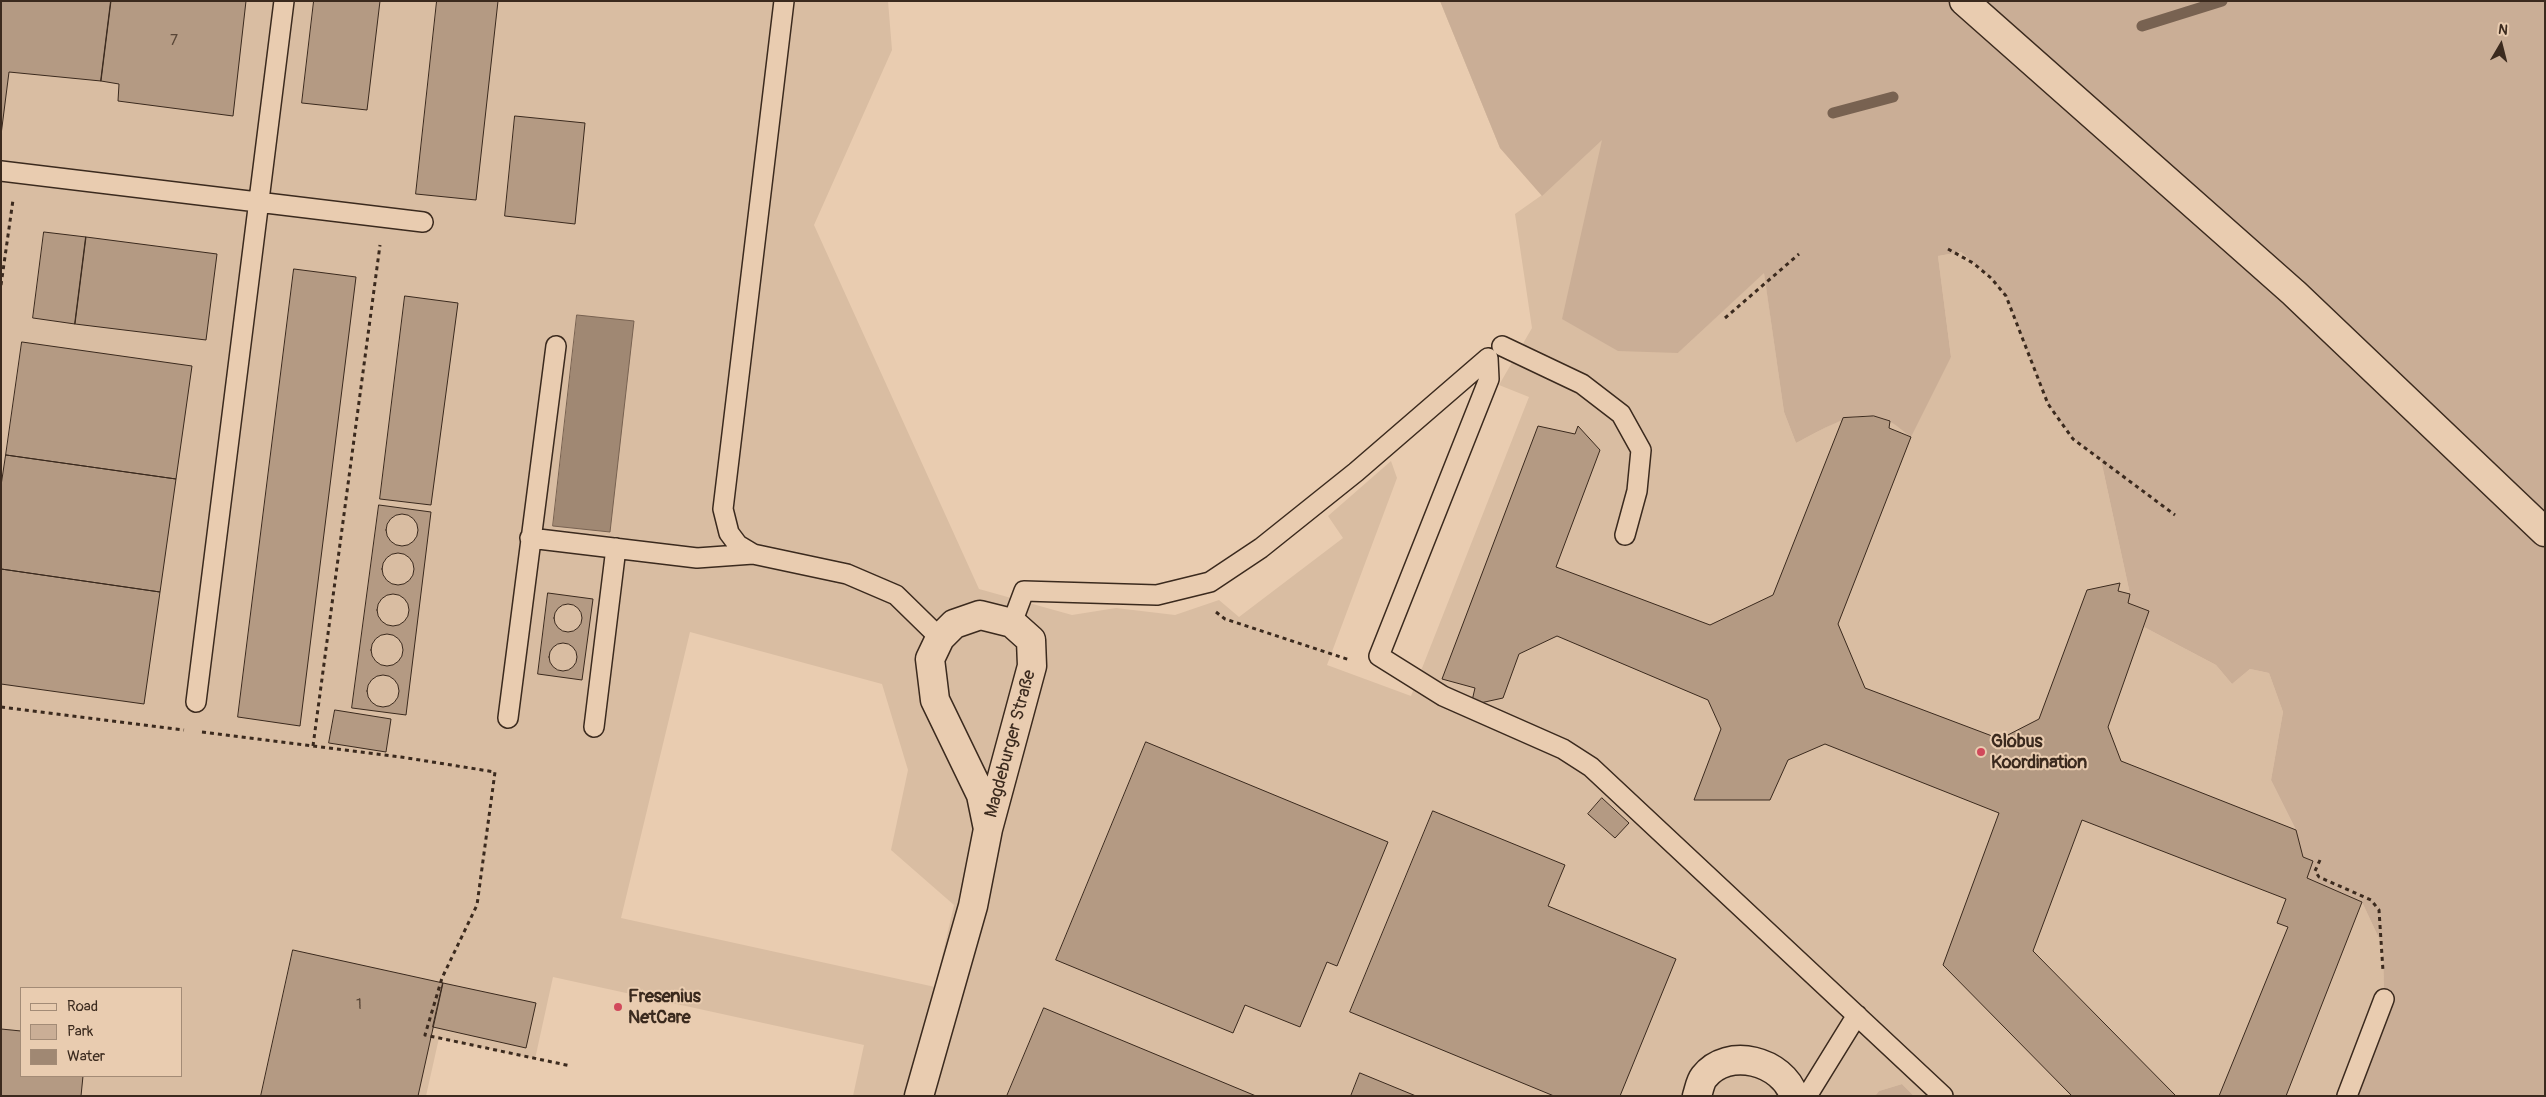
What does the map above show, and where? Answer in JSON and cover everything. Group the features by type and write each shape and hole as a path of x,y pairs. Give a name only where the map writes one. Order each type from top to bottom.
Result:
{"main road":[{"path":"1964,1 2294,293 2539,527"},
{"name":"Magdeburger Straße","path":"919,1096 973,906 988,830 1032,666 1031,640 1012,623 980,616 954,624 940,638 930,658 935,700 981,795 988,830"},
{"path":"1697,1096 1703,1078 1716,1067 1738,1060 1756,1062 1773,1069 1791,1086 1794,1096"}],"lane":[{"path":"196,702 284,1"},
{"path":"753,554 738,544 729,533 723,509 784,1"},
{"path":"9,172 423,222"},
{"path":"508,718 556,346"},
{"path":"1502,346 1582,384 1621,414 1641,450 1637,491 1625,535"},
{"path":"1012,623 1024,591 1157,595 1210,582 1261,548 1356,472 1488,358 1489,379 1379,656 1443,696 1563,749 1591,767 1943,1096"},
{"path":"530,538 697,558 753,554 848,574 896,595 940,638"},
{"path":"594,727 616,548"},
{"path":"2347,1096 2384,999"},
{"path":"1807,1096 1857,1015"}],"path":[{"path":"1,285 9,172"},
{"path":"314,746 383,217"},
{"path":"1948,250 1973,263 1991,278 2006,296 2048,404 2073,439 2175,514"},
{"path":"1726,318 1800,254"},
{"path":"1186,588 1226,619 1356,662 1388,661"},
{"path":"1,707 314,746 494,772 478,905 442,978 425,1035 571,1066"},
{"path":"2320,860 2315,871 2320,877 2371,900 2379,910 2383,947 2384,999"}],"shaded area":[{"path":"1,1 888,1 892,50 814,225 979,589 1072,615 1116,608 1175,615 1219,600 1239,617 1343,538 1328,516 1391,461 1397,478 1327,665 1411,696 1529,397 1499,385 1532,328 1515,214 1542,195 1500,148 1440,1 1567,1 1678,353 1764,272 1784,412 1796,443 1843,418 1874,416 1890,421 1951,357 1938,256 1961,252 1991,278 2006,296 2048,404 2073,439 2101,460 2130,594 2149,611 2144,627 2216,665 2232,684 2250,669 2269,673 2283,712 2271,780 2296,830 2303,857 2313,861 2308,877 2362,902 2383,947 2384,999 2347,1096 1914,1096 1902,1084 1879,1091 1875,1096 853,1096 864,1045 553,977 535,1059 439,1038 426,1096 1,1096","holes":["690,632 882,684 908,770 891,850 954,905 935,987 621,918"]}],"green space":[{"path":"1440,1 2545,1 2545,1096 2347,1096 2384,999 2383,947 2362,902 2307,878 2313,861 2303,857 2296,830 2271,780 2283,712 2269,673 2250,669 2232,684 2216,665 2144,627 2149,611 2128,603 2130,594 2101,460 2073,439 2048,404 2006,296 1991,278 1961,252 1938,256 1951,357 1911,437 1889,421 1865,416 1841,421 1796,443 1784,412 1764,273 1678,353 1618,351 1562,319 1602,140 1542,196 1500,148"},
{"path":"1902,1084 1914,1096 1875,1096 1879,1091"}],"water":[{"path":"577,315 634,321 610,532 553,526"}],"building":[{"path":"1,1 111,1 101,81 9,72 1,135"},
{"path":"111,1 246,1 233,116 118,101 119,84 101,81"},
{"path":"314,1 380,1 367,110 302,103"},
{"path":"437,1 498,1 476,200 416,194"},
{"path":"515,116 585,123 575,224 505,216"},
{"path":"44,232 86,237 75,324 33,318"},
{"path":"86,237 217,254 206,340 75,324"},
{"path":"294,269 356,277 300,726 238,717"},
{"path":"405,296 458,303 431,505 380,499"},
{"path":"22,342 192,366 176,479 6,455"},
{"name":"Globus Koordination","path":"1874,416 1890,421 1889,428 1911,437 1838,624 1865,688 2000,739 2039,719 2087,590 2120,583 2118,591 2130,594 2128,603 2149,611 2108,727 2121,761 2296,830 2303,857 2313,861 2307,878 2362,902 2286,1096 2219,1096 2288,927 2277,923 2286,899 2082,820 2033,951 2176,1096 2072,1096 1943,965 1999,813 1825,744 1788,760 1770,800 1694,800 1721,729 1708,700 1557,636 1519,654 1503,698 1471,705 1475,688 1442,679 1538,426 1575,434 1578,426 1600,450 1556,567 1710,625 1773,595 1843,418"},
{"path":"6,455 176,479 160,592 1,569 1,486"},
{"path":"379,505 431,512 406,715 352,708"},
{"path":"402,514 408,515 413,519 417,524 417,536 413,541 408,545 402,546 396,545 391,541 387,536 386,530 387,524 391,519 396,515"},
{"path":"398,553 404,554 409,558 413,563 413,575 409,580 404,584 398,585 392,584 387,580 383,575 382,569 383,563 387,558 392,554"},
{"path":"1,569 160,592 144,704 1,684"},
{"path":"548,593 593,599 582,680 538,674"},
{"path":"393,594 399,595 404,599 408,604 408,616 404,621 399,625 393,626 387,625 382,621 378,616 377,610 378,604 382,599 387,595"},
{"path":"568,604 578,608 582,618 578,628 568,632 558,628 554,618 558,608"},
{"path":"387,634 393,635 398,639 402,644 402,656 398,661 393,665 387,666 381,665 376,661 372,656 371,650 372,644 376,639 381,635"},
{"path":"563,643 573,647 577,657 573,667 563,671 553,667 549,657 553,647"},
{"path":"383,675 389,676 394,680 398,685 398,697 394,702 389,706 383,707 377,706 372,702 368,697 367,691 368,685 372,680 377,676"},
{"path":"335,710 391,719 386,752 329,743"},
{"path":"1146,742 1388,842 1337,966 1327,962 1300,1027 1245,1005 1233,1033 1056,960"},
{"path":"1602,798 1629,823 1615,838 1588,814"},
{"path":"1433,811 1565,865 1548,906 1676,959 1620,1096 1554,1096 1350,1012"},
{"path":"293,950 443,983 418,1096 261,1096"},
{"path":"443,983 536,1003 526,1048 433,1027"},
{"path":"1044,1008 1256,1096 1007,1096"},
{"path":"1,1029 20,1031 20,1077 83,1077 81,1096 1,1096"},
{"path":"1360,1073 1416,1096 1351,1096"}],"waterway":[{"path":"2142,26 2222,1"},
{"path":"1833,113 1893,97"}],"place":[{"name":"Globus Koordination","path":"1981,752"},
{"name":"Fresenius NetCare","path":"618,1007"}]}
